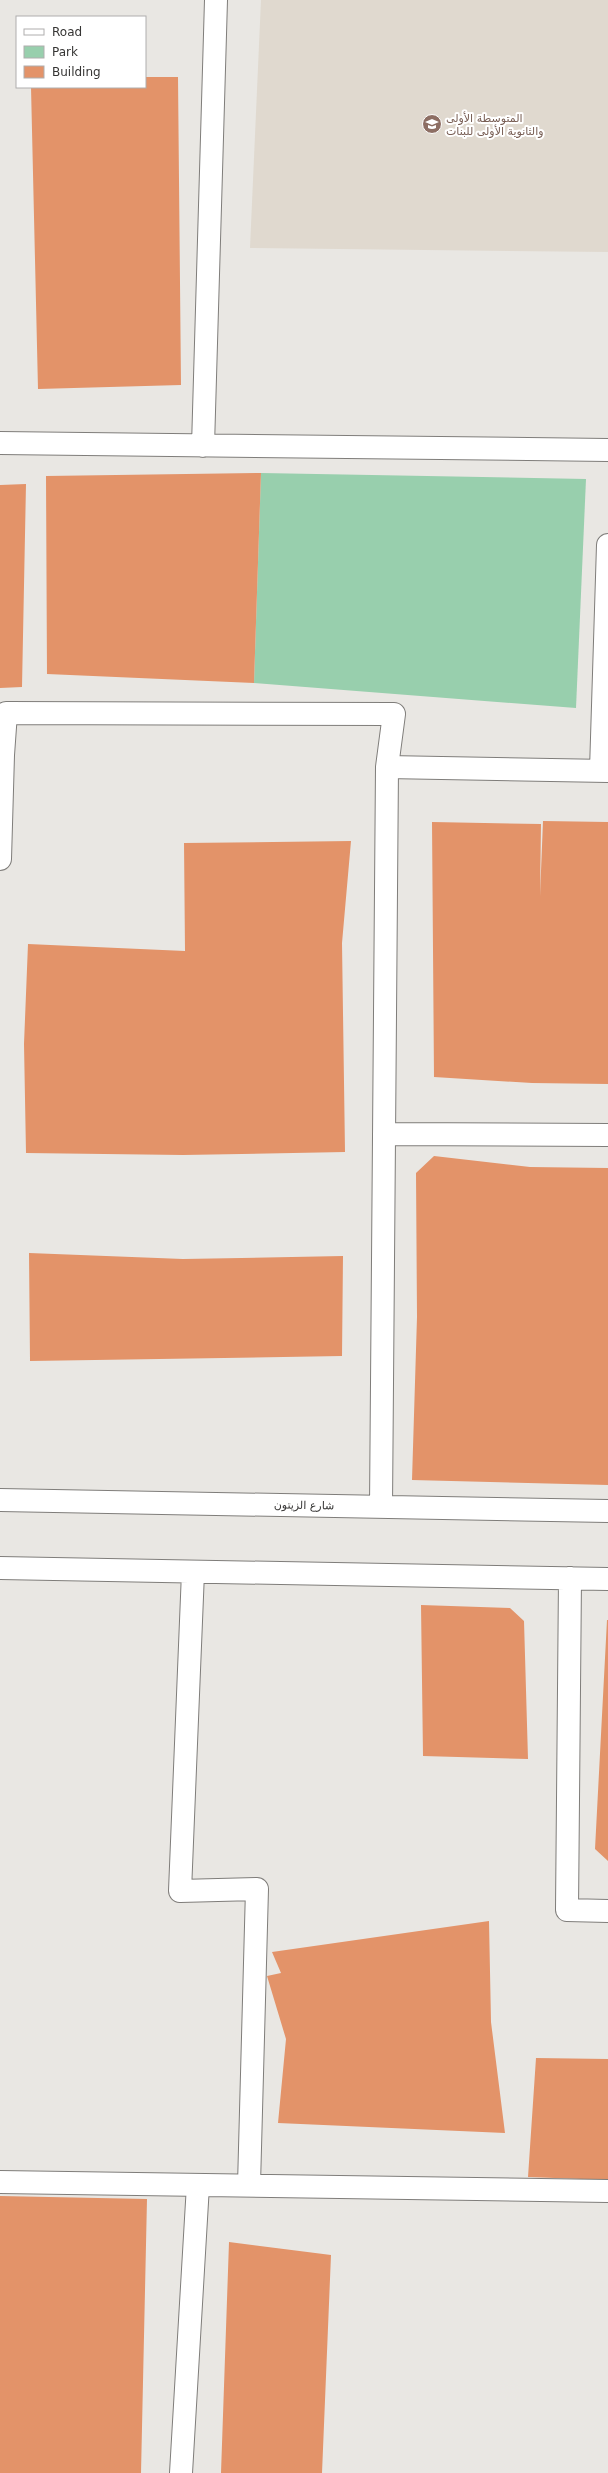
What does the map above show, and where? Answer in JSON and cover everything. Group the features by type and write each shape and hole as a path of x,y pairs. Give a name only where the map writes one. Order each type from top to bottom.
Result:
{"street":[{"path":"203,446 216,0"},
{"path":"0,443 608,450"},
{"path":"388,767 605,770 608,545"},
{"path":"0,859 1,755 6,713 394,714 388,767 382,1506"},
{"path":"384,1134 608,1135"},
{"name":"شارع الزيتون","path":"0,1500 608,1511"},
{"path":"0,1568 608,1579"},
{"path":"193,1572 180,1891 257,1889 249,2185"},
{"path":"570,1578 567,1910 608,1911"},
{"path":"0,2182 608,2191"},
{"path":"181,2473 198,2184"}],"shaded area":[{"name":"المتوسطة الأولى والثانوية الأولى للبنات","path":"261,0 608,0 608,252 250,248"}],"green space":[{"path":"261,473 586,479 576,708 254,683"}],"building":[{"path":"146,77 178,77 181,385 38,389 31,88 146,88"},
{"path":"261,473 254,683 47,674 46,476"},
{"path":"26,484 22,687 0,688 0,485"},
{"path":"543,821 608,822 608,1084 532,1083 434,1077 432,822 541,824 540,896"},
{"path":"351,841 342,943 345,1152 183,1155 26,1153 24,1044 28,944 185,951 184,843"},
{"path":"434,1156 530,1167 608,1168 608,1485 412,1480 417,1317 416,1173"},
{"path":"29,1253 183,1259 343,1256 342,1356 30,1361"},
{"path":"421,1605 510,1608 524,1621 528,1759 423,1756"},
{"path":"608,1620 608,1861 595,1849"},
{"path":"489,1921 491,2022 505,2133 278,2123 286,2039 267,1976 281,1973 272,1952"},
{"path":"536,2058 608,2059 608,2180 528,2177"},
{"path":"0,2196 147,2199 141,2473 0,2473"},
{"path":"229,2242 331,2255 322,2473 221,2473"}],"place":[{"name":"المتوسطة الأولى والثانوية الأولى للبنات","path":"432,124"}]}
